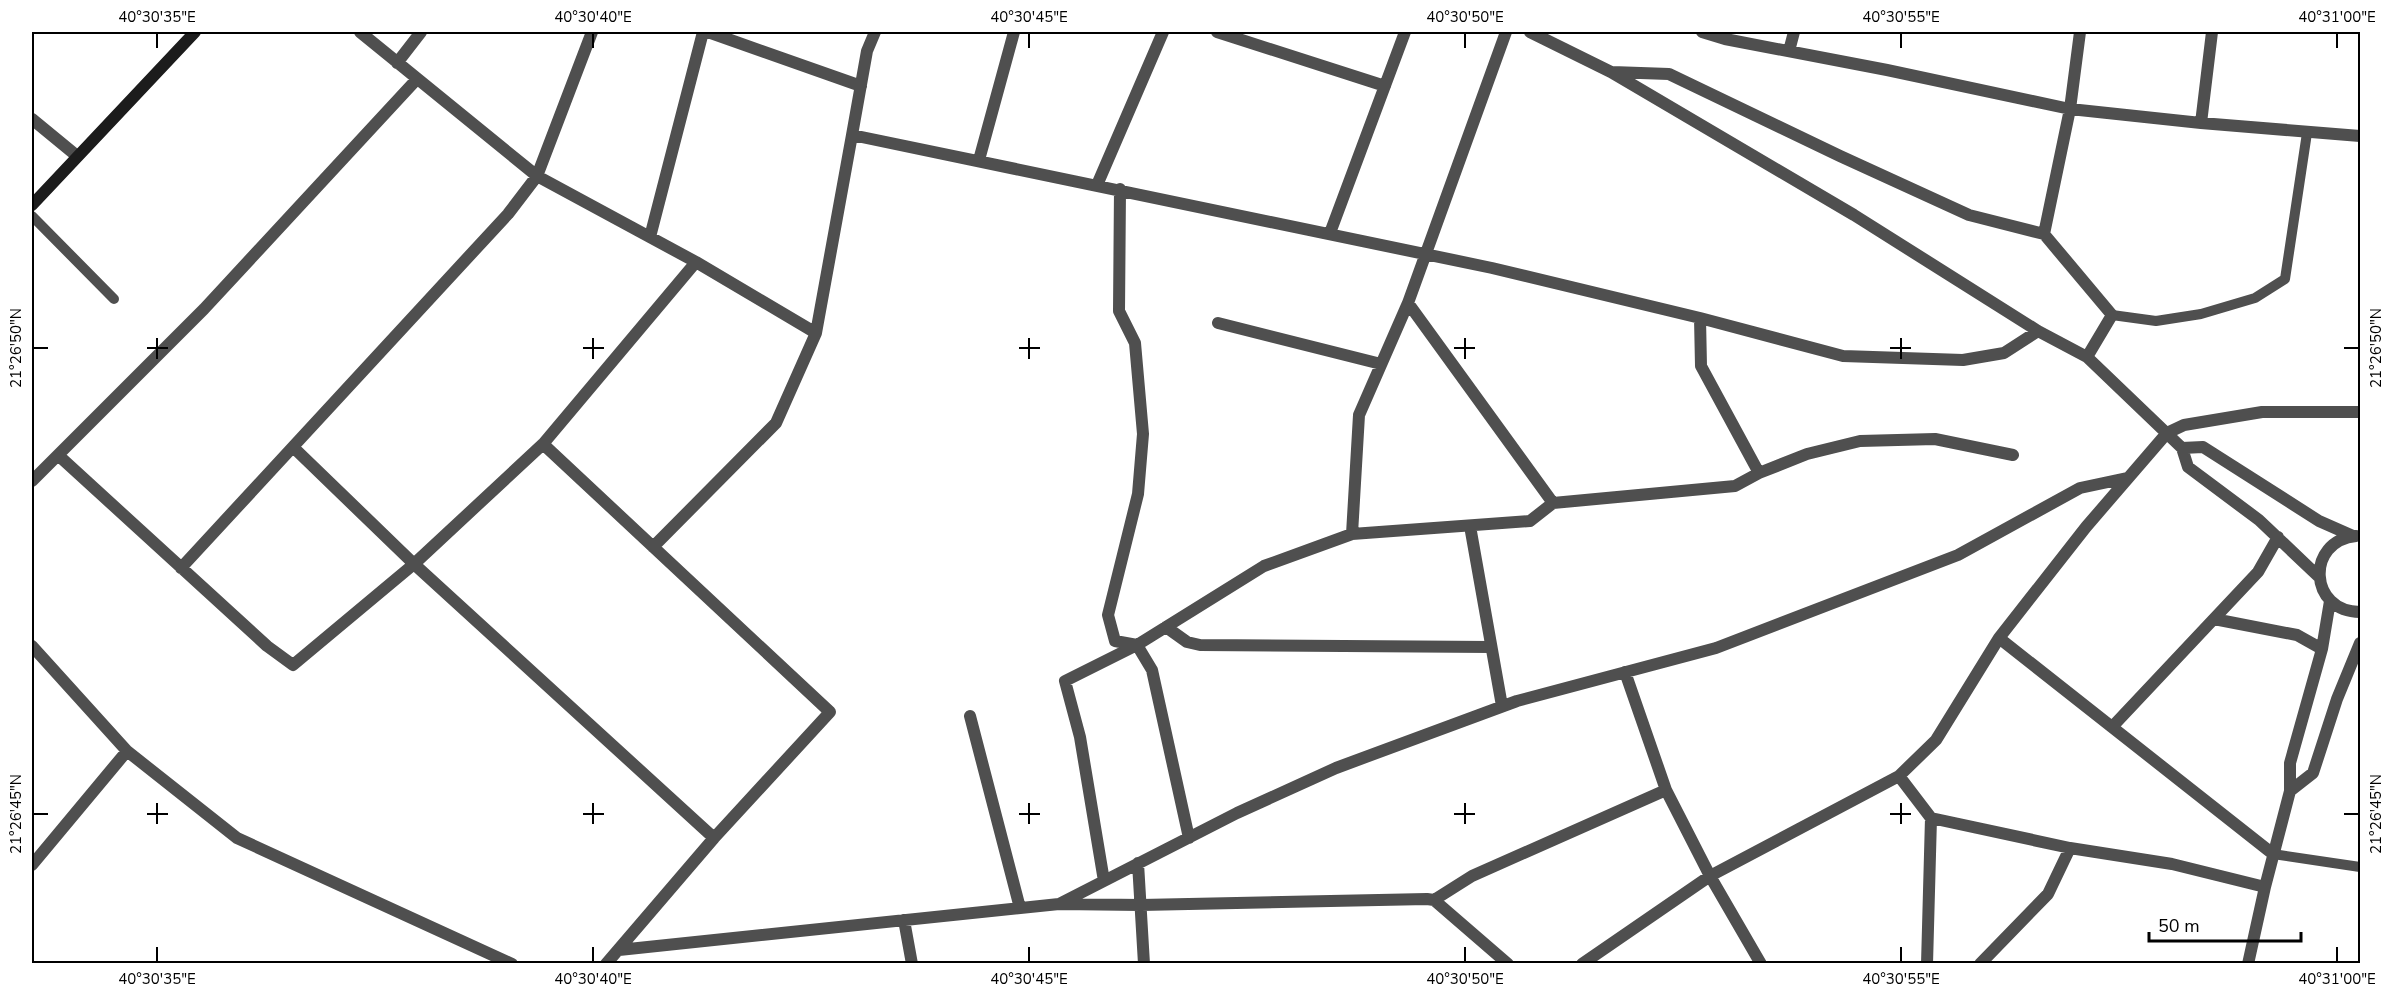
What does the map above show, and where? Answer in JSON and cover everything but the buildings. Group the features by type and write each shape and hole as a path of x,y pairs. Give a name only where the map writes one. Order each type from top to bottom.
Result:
{"main road":[{"path":"32,204 195,32"}],"street":[{"path":"360,32 537,176 696,262 816,333"},
{"path":"397,63 421,32"},
{"path":"182,568 508,214 537,176 592,32"},
{"path":"650,237 706,32 861,86"},
{"path":"653,547 776,423 816,333 867,51 875,32"},
{"path":"979,160 1014,32"},
{"path":"1097,184 1163,32"},
{"path":"1217,32 1385,86"},
{"path":"1330,233 1405,32"},
{"path":"1352,534 1359,416 1408,303 1506,32"},
{"path":"1530,32 1611,72 1854,215 2038,331 2087,357 2182,448 2188,467 2259,520 2319,577"},
{"path":"1702,32 1725,39 2070,110 2307,133 2361,136"},
{"path":"1789,51 1794,32"},
{"path":"2044,234 2070,110 2080,32"},
{"path":"2201,123 2212,32"},
{"path":"1611,72 1669,74 1969,215 2044,234 2112,315 2087,357"},
{"path":"32,481 204,309 417,79"},
{"path":"32,119 77,156"},
{"path":"852,135 1425,253 1700,318 1843,357 1963,360 2004,353 2038,331"},
{"path":"1120,189 1119,311 1135,343 1143,434 1138,494 1108,615 1115,641 1137,645 1152,670 1188,837"},
{"path":"57,455 267,646 293,665 414,564 543,444 696,262"},
{"path":"1408,303 1552,503"},
{"path":"1700,318 1701,366 1759,473"},
{"path":"1218,323 1381,364"},
{"path":"1582,963 1710,876 1899,776 1936,740 2000,638 2127,478 2167,433 2184,425 2262,412 2361,412"},
{"path":"1104,881 1080,737 1065,681 1137,645 1264,566 1352,534 1530,521 1552,503 1735,486 1759,473 1807,454 1860,441 1935,439 2013,455"},
{"path":"543,444 830,712 714,838 606,963"},
{"path":"294,447 414,564 714,838"},
{"path":"2182,448 2203,447 2319,521 2357,536"},
{"path":"1059,904 1188,837 1336,768 1502,706 1727,644 1958,555 2080,488 2127,478"},
{"path":"1470,526 1502,706"},
{"path":"2357,536 2335,543 2326,552 2320,564 2319,577 2330,601 2340,608 2361,612"},
{"path":"2113,726 2258,572 2278,537"},
{"path":"2248,963 2290,791 2290,763 2322,649 2330,601"},
{"path":"2214,619 2297,635 2322,649"},
{"path":"1166,627 1187,642 1200,645 1491,647"},
{"path":"2000,638 2273,854"},
{"path":"2290,791 2313,773 2337,699 2361,643"},
{"path":"32,646 127,751 237,837 512,963"},
{"path":"1625,672 1666,790 1710,876 1761,963"},
{"path":"970,716 1020,908"},
{"path":"32,865 127,751"},
{"path":"1899,776 1931,818 1927,963"},
{"path":"619,950 1059,904 1141,905 1434,900 1472,876 1666,790"},
{"path":"1931,818 2070,848 2172,864 2265,887"},
{"path":"1980,963 2048,894 2070,848"},
{"path":"1138,863 1144,963"},
{"path":"1434,900 1508,963"},
{"path":"904,920 912,963"}],"lane":[{"path":"2112,315 2156,321 2201,314 2255,298 2285,279 2307,133"},
{"path":"32,216 114,299"},
{"path":"2273,854 2361,867"}]}
